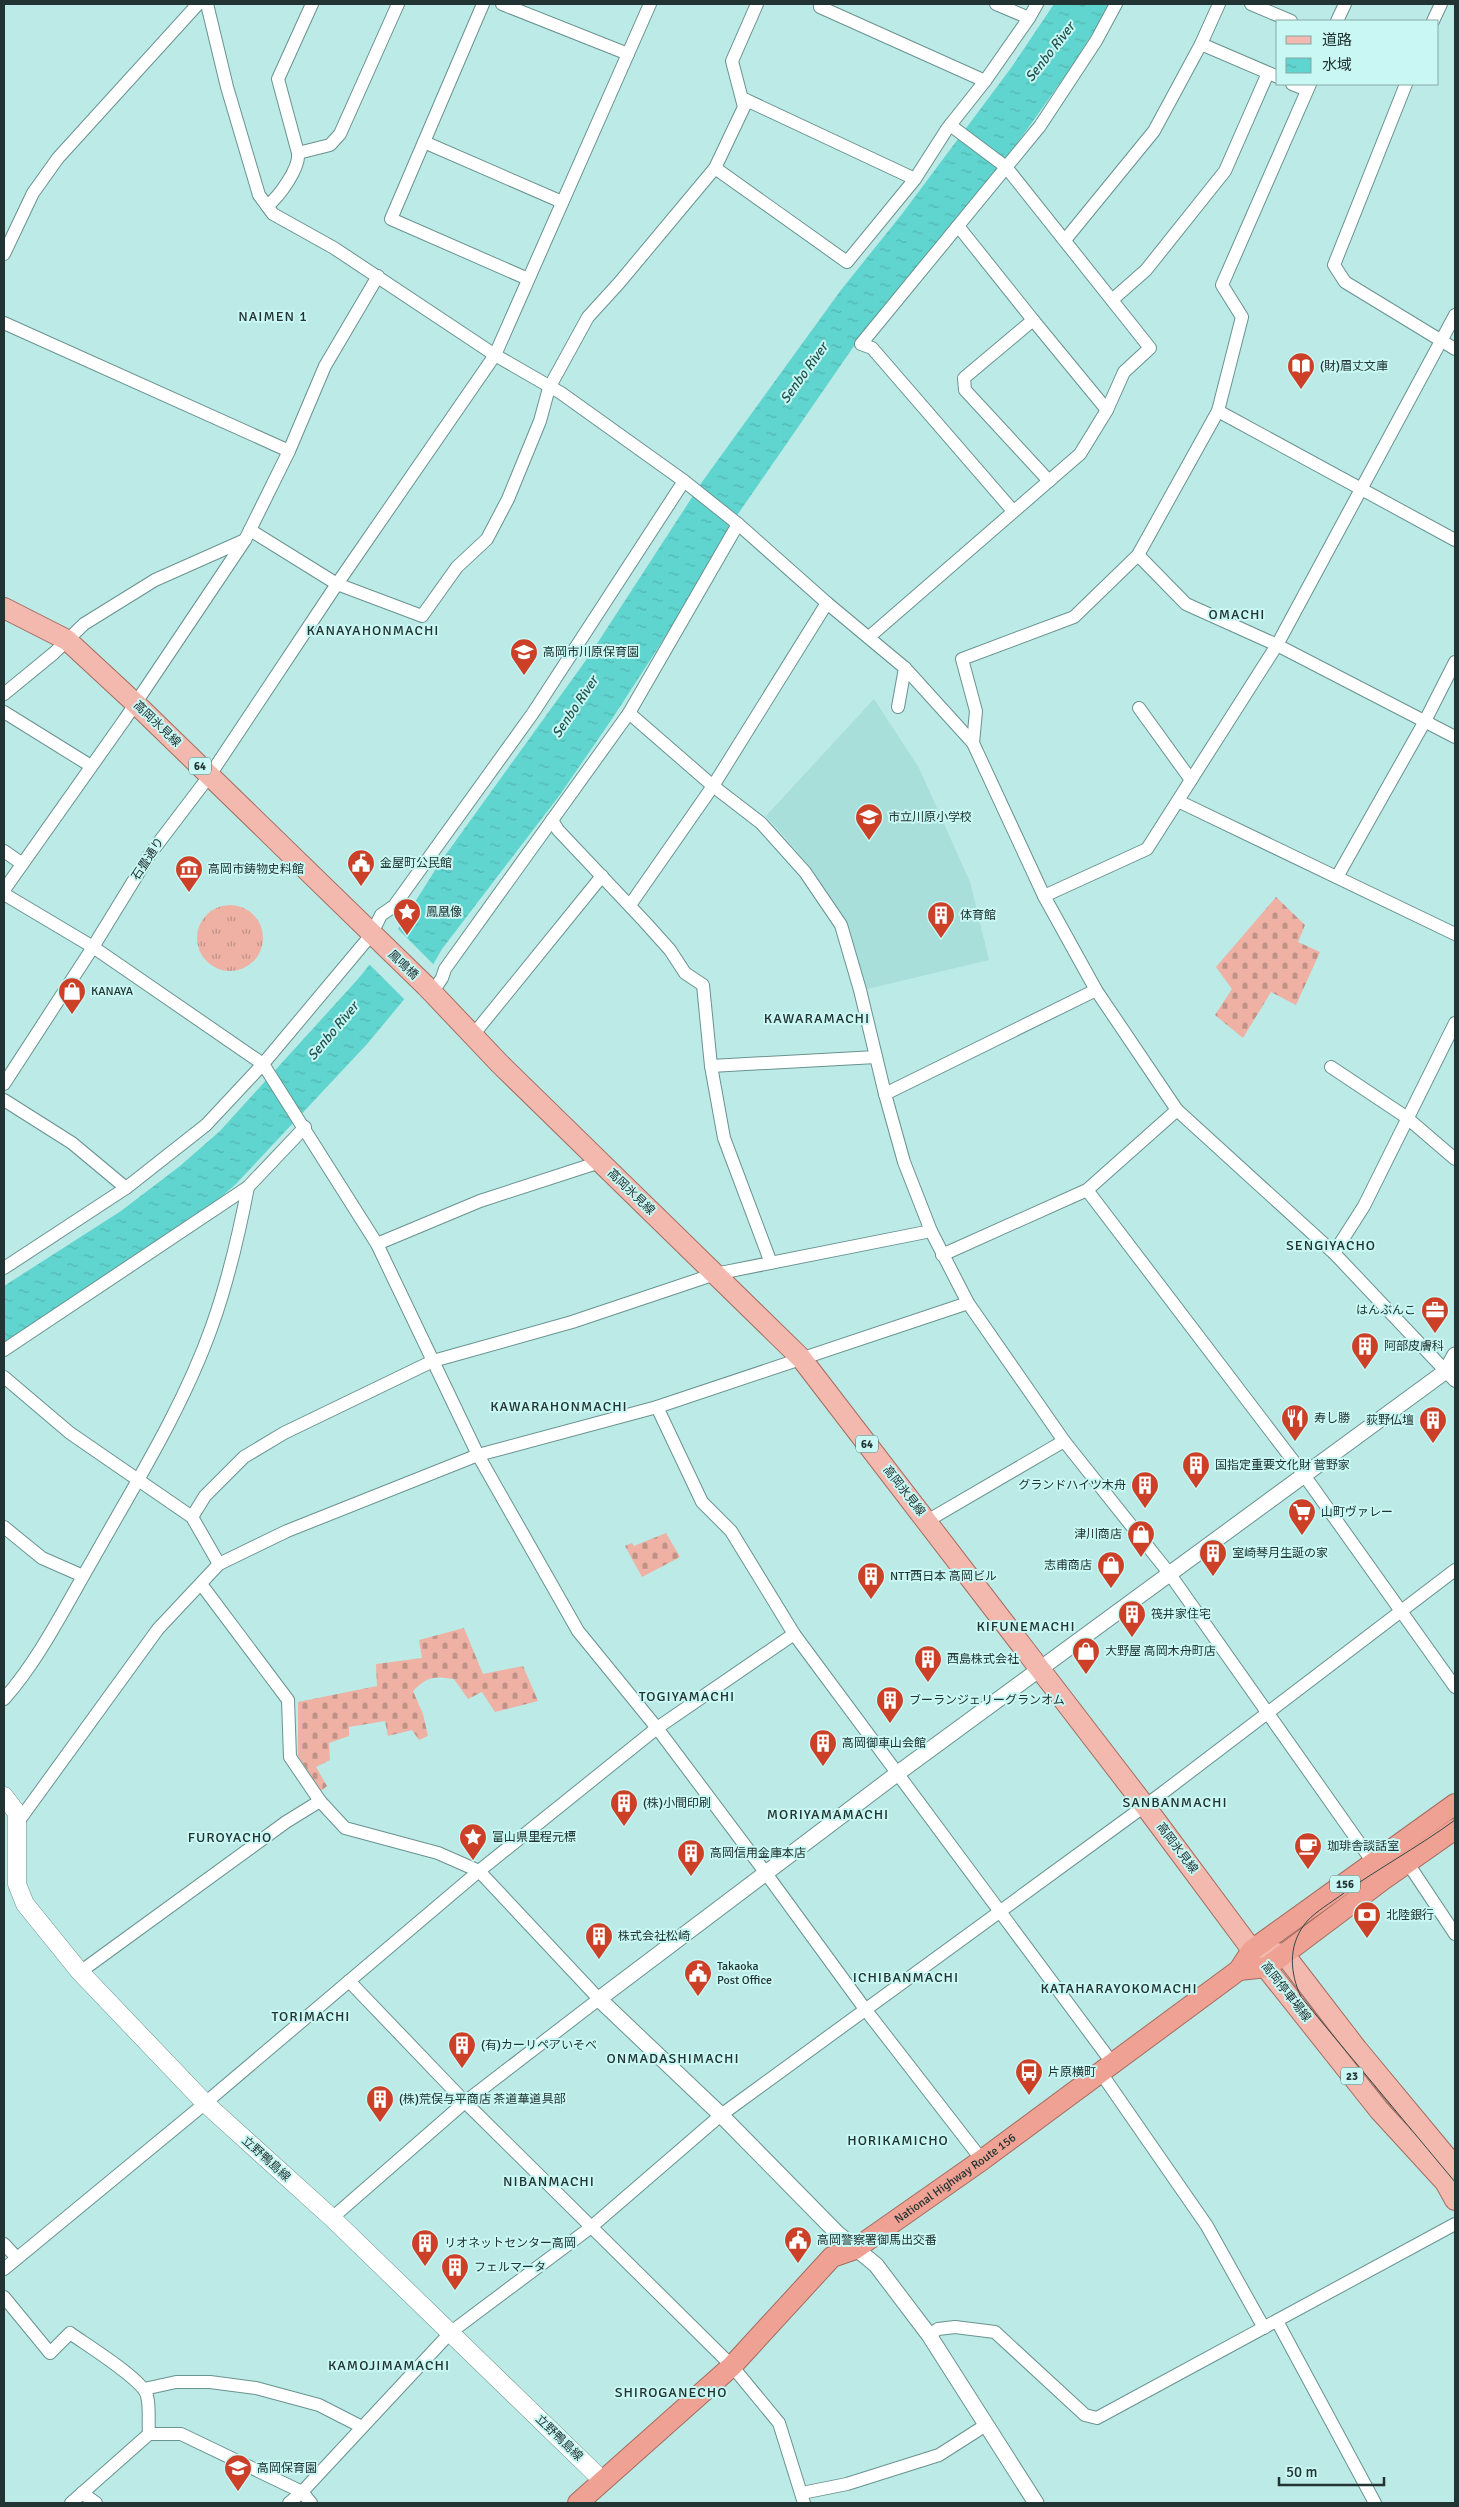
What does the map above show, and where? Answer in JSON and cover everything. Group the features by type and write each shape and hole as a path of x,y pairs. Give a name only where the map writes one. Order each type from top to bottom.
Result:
{"highway":[{"name":"National Highway Route 156","path":"1267,1967 1455,1804"},
{"name":"National Highway Route 156","path":"581,2502 602,2480 732,2366 832,2257 855,2249 982,2160 1240,1970 1252,1950 1378,1871 1408,1862 1455,1830"},
{"path":"1240,1970 1267,1967"}],"main road":[{"name":"高岡氷見線","path":"4,608 67,640 210,775 376,939"},
{"name":"鳳鳴橋","path":"376,939 429,989"},
{"name":"高岡氷見線","path":"429,989 600,1162 801,1358 1145,1806 1252,1950"},
{"name":"立野鴨島線","path":"4,1796 17,1813 17,1884 25,1904 80,1972 205,2103 332,2218 602,2480"},
{"name":"高岡停車場線","path":"1252,1950 1284,1954 1357,2049 1455,2167"},
{"name":"高岡停車場線","path":"1252,1950 1379,2110 1445,2182 1455,2200"}],"street":[{"path":"4,254 33,193 58,158 198,4"},
{"path":"207,4 230,96 259,195 273,214 334,248 495,355 561,393 686,483 738,524 827,603 905,668 973,743 1044,896 1096,990 1177,1110 1334,1253 1451,1376"},
{"path":"267,206 277,199 299,161 278,79 312,4"},
{"path":"298,153 330,144 340,134 398,4"},
{"path":"483,4 392,219 528,279"},
{"path":"502,4 628,54"},
{"name":"石畳通り","path":"4,1084 93,947 150,854 210,775 337,584 495,355 650,4"},
{"path":"247,535 337,584 422,616 457,567 487,539 508,499 540,421 550,388 588,317 620,282 715,168 744,107 732,61 757,4"},
{"path":"996,4 1029,18"},
{"path":"715,168 847,262 954,128 1038,4"},
{"path":"1013,512 872,348 861,344 958,226 1004,165 1040,126 1096,41 1116,4"},
{"path":"1065,240 1154,131 1201,44 1219,4"},
{"path":"1251,4 1289,20"},
{"path":"1337,20 1345,4"},
{"path":"1433,20 1441,4"},
{"path":"820,7 985,81"},
{"path":"1112,300 1146,270 1225,171 1273,75 1201,44"},
{"path":"1406,85 1334,265 1345,282 1455,349"},
{"path":"973,743 976,711 962,659 1074,617 1138,555 1218,411 1242,317 1222,285 1308,87"},
{"path":"742,98 915,178"},
{"path":"870,637 1080,454 1107,410 1124,372 1150,348 1004,165 954,128"},
{"path":"424,142 562,202"},
{"path":"958,226 1107,410"},
{"path":"4,890 21,863 135,703 247,535 290,452 325,366 378,276"},
{"path":"1044,896 1147,849 1277,645 1455,315"},
{"path":"1033,320 964,378 965,390 1049,481"},
{"path":"4,323 290,452"},
{"path":"1218,411 1359,490 1455,540"},
{"path":"4,1268 126,1188 206,1125 265,1067 376,939 381,916 394,906 533,714 686,483"},
{"path":"429,989 442,978 445,969 629,713 738,524"},
{"path":"4,694 84,624 155,580 247,535"},
{"path":"1138,555 1186,604 1277,645 1455,737"},
{"path":"630,905 713,786 827,603"},
{"path":"1337,877 1425,721 1455,662"},
{"path":"898,707 905,668"},
{"path":"1139,708 1191,780"},
{"path":"4,712 91,766"},
{"path":"629,713 713,786 761,823 805,872 841,925 860,990 885,1094 904,1162 931,1231 968,1303 1064,1441 1170,1573 1378,1871"},
{"path":"1178,801 1455,934"},
{"path":"552,820 670,950 685,973 703,985 711,1066 724,1138 771,1263"},
{"path":"4,852 21,863"},
{"path":"473,1035 602,876"},
{"path":"4,894 93,947 265,1067 303,1124 377,1244 478,1455 578,1631 657,1728 865,2009 982,2160"},
{"path":"885,1094 1096,990"},
{"path":"1334,1253 1364,1206 1406,1117 1455,1023"},
{"path":"711,1066 876,1057"},
{"path":"1332,1067 1406,1117 1455,1159"},
{"path":"4,1100 72,1143 126,1188"},
{"path":"942,1254 1088,1190 1177,1110"},
{"path":"4,1350 248,1187 303,1124"},
{"path":"377,1244 480,1201 600,1162"},
{"path":"4,1699 20,1681 83,1576 138,1480 180,1399 212,1326 240,1228 248,1187"},
{"path":"1088,1190 1304,1474 1455,1687"},
{"path":"192,1517 205,1496 244,1456 334,1408 433,1361 572,1322 715,1274 931,1231"},
{"path":"18,1822 158,1629 219,1564 287,1531 478,1455 657,1407 801,1358 824,1353 968,1303"},
{"path":"332,2218 465,2102 765,1872 1304,1474 1451,1376 1455,1355"},
{"path":"4,1376 70,1433 192,1517 219,1564"},
{"path":"657,1407 702,1502 731,1530 794,1634 999,1912 1107,2068 1207,2226 1264,2328"},
{"path":"927,1521 1064,1441"},
{"path":"4,1527 42,1558 83,1576"},
{"path":"289,2503 302,2492 451,2332 590,2228 721,2115 1145,1806 1455,1570"},
{"path":"201,1584 288,1700 290,1757 320,1801 345,1828 438,1854 479,1872 600,1999 721,2115 855,2249 876,2265 929,2336 1036,2503"},
{"path":"4,2269 205,2103 479,1872 657,1728 794,1634"},
{"path":"80,1972 286,1822 320,1801"},
{"path":"1408,1862 1455,1934"},
{"path":"349,1981 590,2228 732,2366 779,2423 803,2498 939,2455 986,2425"},
{"path":"929,2336 938,2329 955,2328 995,2332 1085,2415 1097,2418 1455,2224"},
{"path":"4,2244 17,2258"},
{"path":"4,2297 50,2353 70,2333 122,2369 144,2389 147,2395 149,2434"},
{"path":"1277,2321 1375,2503"},
{"path":"144,2389 176,2382 210,2382 256,2388 319,2405 362,2427"},
{"path":"71,2503 149,2434 181,2434 302,2492 311,2503"},
{"path":"82,2493 96,2503"}],"shaded area":[{"name":"市立川原小学校","path":"874,699 919,768 970,882 989,960 867,989 846,921 809,865 766,816"}],"green space":[{"path":"1276,897 1305,925 1298,942 1320,952 1296,1005 1271,992 1243,1038 1215,1015 1232,989 1216,967"},
{"path":"230,905 243,908 253,915 260,925 263,938 260,951 253,961 243,968 230,971 217,968 207,961 200,951 197,938 200,925 207,915 217,908"},
{"path":"666,1533 680,1557 642,1577 625,1546 632,1543 634,1546"},
{"path":"464,1628 483,1674 523,1666 538,1701 495,1712 482,1692 468,1699 454,1679 431,1678 413,1691 423,1714 428,1736 419,1740 412,1730 388,1736 385,1721 349,1727 349,1736 329,1743 330,1760 316,1767 327,1786 321,1791 298,1756 298,1702 377,1686 376,1664 422,1658 419,1640"}],"water":[{"name":"Senbo River","path":"1054,4 1111,4 1070,69 1011,152 854,346 738,514 700,583 614,716 559,796 442,949 434,963 368,1043 236,1184 207,1209 124,1268 4,1342 4,1286 121,1211 180,1166 220,1131 358,979 396,932 439,864 589,656 702,482 841,290 902,214 1011,68"}],"pier":[{"path":"396,927 435,966 406,1001 368,963"}],"tram line":[{"path":"1455,1820 1351,1888 1315,1914 1307,1921 1299,1933 1295,1942 1292,1960 1297,1988 1301,1997 1455,2182"}],"place":[{"name":"(財)眉丈文庫","path":"1301,390"},
{"name":"高岡市川原保育園","path":"524,676"},
{"name":"市立川原小学校","path":"869,841"},
{"name":"金屋町公民館","path":"361,887"},
{"name":"高岡市鋳物史料館","path":"189,893"},
{"name":"鳳凰像","path":"407,936"},
{"name":"体育館","path":"941,939"},
{"name":"KANAYA","path":"72,1015"},
{"name":"はんぶんこ","path":"1435,1334"},
{"name":"阿部皮膚科","path":"1365,1370"},
{"name":"寿し勝","path":"1295,1442"},
{"name":"荻野仏壇","path":"1433,1444"},
{"name":"国指定重要文化財 菅野家","path":"1196,1489"},
{"name":"グランドハイツ木舟","path":"1145,1509"},
{"name":"山町ヴァレー","path":"1302,1536"},
{"name":"津川商店","path":"1141,1558"},
{"name":"室崎琴月生誕の家","path":"1213,1577"},
{"name":"志甫商店","path":"1111,1589"},
{"name":"NTT西日本 高岡ビル","path":"871,1600"},
{"name":"筏井家住宅","path":"1132,1638"},
{"name":"大野屋 高岡木舟町店","path":"1086,1675"},
{"name":"西島株式会社","path":"928,1683"},
{"name":"ブーランジェリーグランオム","path":"890,1724"},
{"name":"高岡御車山会館","path":"823,1767"},
{"name":"(株)小間印刷","path":"624,1827"},
{"name":"富山県里程元標","path":"473,1861"},
{"name":"珈琲舎談話室","path":"1308,1870"},
{"name":"高岡信用金庫本店","path":"691,1877"},
{"name":"北陸銀行","path":"1367,1939"},
{"name":"株式会社松崎","path":"599,1960"},
{"name":"Takaoka Post Office","path":"698,1997"},
{"name":"(有)カーリペアいそべ","path":"462,2069"},
{"name":"片原横町","path":"1029,2096"},
{"name":"(株)荒俣与平商店 茶道華道具部","path":"380,2123"},
{"name":"高岡警察署御馬出交番","path":"798,2264"},
{"name":"リオネットセンター高岡","path":"425,2267"},
{"name":"フェルマータ","path":"455,2291"},
{"name":"高岡保育園","path":"238,2492"}],"district":[{"name":"NAIMEN 1","path":"273,316"},
{"name":"OMACHI","path":"1237,614"},
{"name":"KANAYAHONMACHI","path":"373,630"},
{"name":"KAWARAMACHI","path":"817,1018"},
{"name":"SENGIYACHO","path":"1331,1245"},
{"name":"KAWARAHONMACHI","path":"559,1406"},
{"name":"KIFUNEMACHI","path":"1026,1626"},
{"name":"TOGIYAMACHI","path":"687,1696"},
{"name":"SANBANMACHI","path":"1175,1802"},
{"name":"MORIYAMAMACHI","path":"828,1814"},
{"name":"FUROYACHO","path":"230,1837"},
{"name":"ICHIBANMACHI","path":"906,1977"},
{"name":"KATAHARAYOKOMACHI","path":"1119,1988"},
{"name":"TORIMACHI","path":"311,2016"},
{"name":"ONMADASHIMACHI","path":"673,2058"},
{"name":"HORIKAMICHO","path":"898,2140"},
{"name":"NIBANMACHI","path":"549,2181"},
{"name":"KAMOJIMAMACHI","path":"389,2365"},
{"name":"SHIROGANECHO","path":"671,2392"}]}
